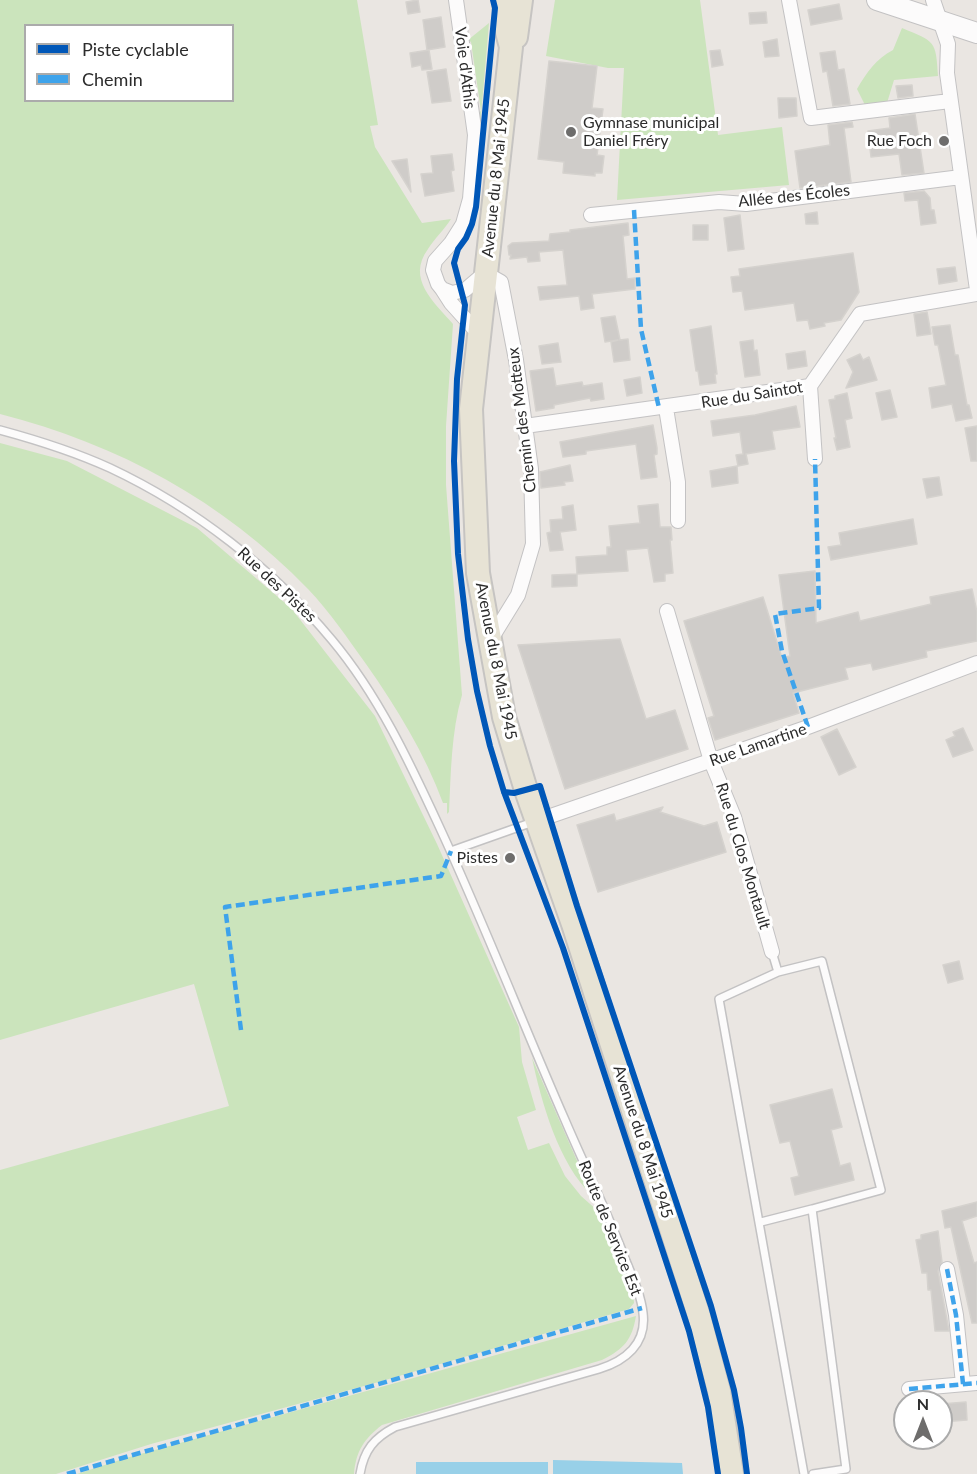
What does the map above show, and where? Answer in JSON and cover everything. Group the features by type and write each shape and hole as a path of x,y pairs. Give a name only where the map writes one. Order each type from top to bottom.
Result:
{"main road":[{"name":"Avenue du 8 Mai 1945","path":"504,0 511,47 471,409 478,573 504,717 699,1316 719,1391 731,1467"},
{"name":"Avenue du 8 Mai 1945","path":"511,47 519,26 521,0"},
{"path":"877,0 977,33"}],"street":[{"name":"Voie d'Athis","path":"442,289 433,270 435,261 451,243 463,224 470,199 475,135 456,0"},
{"path":"789,0 811,118 950,101"},
{"path":"933,0 948,44 946,64 950,101 977,292"},
{"name":"Allée des Écoles","path":"591,215 719,202 746,204 961,177"},
{"path":"442,289 452,293 462,291 485,273"},
{"name":"Chemin des Motteux","path":"485,273 501,282 516,360 531,469 533,544 518,596 490,640"},
{"path":"442,289 451,303 478,333"},
{"name":"Rue du Saintot","path":"525,426 810,386 860,314 977,292"},
{"path":"810,386 815,459"},
{"path":"666,408 678,482 678,521"},
{"name":"Rue du Clos Montault","path":"667,611 711,761 734,817 772,952"},
{"name":"Rue Lamartine","path":"536,820 808,727 977,663"},
{"path":"909,1389 970,1383 947,1269"}],"lane":[{"name":"Rue des Pistes","path":"0,430 66,450 110,468 150,489 189,512 225,538 277,581 334,642 374,699 406,755 451,852"},
{"path":"451,852 536,820"},
{"name":"Route de Service Est","path":"360,1474 367,1449 385,1432 406,1423 615,1364 635,1348 643,1330 644,1315 639,1295 618,1240 451,852"},
{"path":"772,952 778,972"},
{"path":"761,1222 881,1190 822,961 778,972 719,999 761,1222 804,1474"},
{"path":"812,1209 846,1469 813,1474"}],"green space":[{"path":"0,0 357,0 378,125 370,126 375,147 422,223 451,219 428,249 420,270 425,290 453,324 446,426 446,485 462,695 454,738 449,812 447,814 447,803 443,803 419,749 399,714 346,635 308,589 275,557 241,529 166,480 127,459 44,427 0,414"},
{"path":"555,0 700,0 718,135 782,127 789,185 617,200 624,68 608,68 546,56"},
{"path":"489,23 480,128 477,114 481,111 471,42 468,40"},
{"path":"902,28 921,36 932,44 936,55 938,76 894,80 887,103 865,105 857,89 872,66 893,50"},
{"path":"0,443 67,461 197,528 291,608 375,716 437,844 519,1027 522,1062 536,1110 517,1117 528,1150 549,1143 565,1176 581,1196 598,1211 633,1292 634,1303 629,1309 375,1383 151,1444 56,1474 0,1474 0,1170 229,1106 194,984 0,1040"},
{"path":"532,1058 592,1195 580,1182 561,1150 546,1112"},
{"path":"636,1316 626,1343 602,1360 382,1425 362,1446 354,1474 77,1474 126,1458"}],"water":[{"path":"553,1460 682,1463 683,1474 553,1474"},
{"path":"416,1462 548,1462 548,1474 416,1474"}],"building":[{"path":"418,0 420,12 408,14 406,2"},
{"path":"839,4 842,19 811,25 808,10"},
{"path":"766,12 767,23 750,24 749,13"},
{"path":"441,17 445,47 427,50 423,20"},
{"path":"777,39 779,56 765,57 763,42"},
{"path":"429,50 432,69 422,70 421,65 412,67 410,53"},
{"path":"720,50 723,65 712,67 710,51"},
{"path":"835,51 838,70 844,69 850,104 833,106 827,71 823,72 820,53"},
{"name":"Gymnase municipal Daniel Fréry","path":"549,61 597,66 592,108 603,109 597,155 604,156 602,173 595,173 595,176 563,173 564,162 538,159"},
{"path":"446,69 451,101 432,103 427,72"},
{"path":"912,85 913,96 898,98 896,86"},
{"path":"778,98 796,98 797,116 779,118"},
{"path":"915,114 924,173 902,175 899,154 871,157 868,131 890,128 889,118"},
{"path":"852,122 853,127 844,128 851,182 800,188 795,151 830,145 828,125"},
{"path":"452,154 454,170 451,171 454,191 425,196 421,174 433,173 431,156"},
{"path":"407,159 411,192 392,161"},
{"path":"924,191 930,198 931,210 934,210 936,223 921,225 918,200 905,201 904,193"},
{"path":"817,212 818,224 806,224 805,214"},
{"path":"740,215 744,249 728,251 724,218"},
{"path":"628,223 629,235 623,236 627,279 635,278 635,289 592,294 594,308 581,310 579,296 540,300 538,287 567,285 563,250 539,252 540,261 528,262 527,257 510,259 508,246 512,243 549,241 550,234"},
{"path":"693,225 708,225 708,240 693,240"},
{"path":"853,253 859,292 841,320 824,323 825,326 810,329 808,320 797,321 794,303 745,310 742,291 733,292 731,277 740,276 739,269"},
{"path":"955,267 957,281 939,284 937,269"},
{"path":"927,312 931,334 917,336 914,314"},
{"path":"615,316 620,340 628,339 630,360 614,362 611,342 618,340 605,342 601,318"},
{"path":"950,325 955,355 958,355 967,405 969,405 972,418 956,421 952,404 932,408 929,388 946,385 932,327"},
{"path":"711,326 716,383 700,385 690,330"},
{"path":"753,340 754,351 757,350 760,375 745,377 740,342"},
{"path":"558,343 561,362 542,364 539,346"},
{"path":"805,351 807,366 788,369 786,354"},
{"path":"860,354 863,360 869,357 877,380 846,388 853,372 847,360"},
{"path":"553,368 556,386 582,382 583,386 602,383 604,399 591,401 590,398 536,411 530,371"},
{"path":"640,377 642,393 627,396 624,380"},
{"path":"890,390 897,417 882,420 876,393"},
{"path":"847,393 852,418 845,420 850,447 837,450 829,400"},
{"path":"796,406 800,427 772,431 775,449 746,454 748,464 738,466 736,455 743,454 740,432 713,436 711,421"},
{"path":"653,425 657,448 657,454 654,455 657,477 641,479 636,444 586,451 586,454 563,457 560,442"},
{"path":"977,426 977,461 971,461 965,428"},
{"path":"570,465 573,481 564,482 565,485 541,488 540,472"},
{"path":"737,466 738,483 712,487 710,471"},
{"path":"939,477 942,495 927,498 923,479"},
{"path":"658,504 660,527 671,527 673,573 665,574 665,581 654,582 648,548 626,550 628,571 577,574 576,557 607,555 607,547 611,547 609,526 640,523 638,506"},
{"path":"573,505 576,530 560,532 563,550 550,551 547,533 551,532 550,520 563,519 562,507"},
{"path":"913,519 917,544 831,560 828,547 841,545 839,533"},
{"path":"815,571 816,623 858,612 860,621 931,604 930,597 972,589 977,612 977,641 926,651 927,657 873,670 871,663 845,668 848,679 793,693 799,713 715,740 708,718 714,716 684,621 763,597 782,658 790,656 779,575"},
{"path":"577,574 577,586 552,587 552,575"},
{"path":"620,639 646,719 675,710 688,749 565,789 518,645"},
{"path":"963,728 973,750 953,757 946,740 955,736 953,732"},
{"path":"837,729 856,767 839,775 821,737"},
{"path":"663,807 660,812 704,826 717,822 726,852 598,892 577,825 614,814 616,821"},
{"path":"959,961 963,979 948,983 943,965"},
{"path":"832,1089 842,1127 831,1130 840,1166 850,1163 854,1180 795,1195 791,1178 799,1176 790,1141 780,1143 770,1105"},
{"path":"977,1202 977,1216 962,1221 974,1263 977,1262 977,1323 972,1323 951,1227 945,1228 942,1211"},
{"path":"938,1231 942,1262 938,1271 949,1331 935,1331 931,1290 928,1290 927,1273 922,1273 916,1240 921,1239 921,1235"},
{"path":"966,1402 967,1420 953,1421 953,1403"}],"marked path":[{"path":"634,210 641,329 659,408"},
{"path":"808,727 782,651 775,614 819,608 815,459"},
{"path":"241,1030 225,907 441,876 451,851"},
{"path":"947,1269 956,1315 963,1384"},
{"path":"67,1474 642,1308"},
{"path":"909,1389 977,1383"}],"cycle path":[{"path":"493,0 495,8 476,207 472,224 458,249 454,263 465,305 457,379 454,461 458,554 468,639 477,691 504,792 563,948 689,1331 708,1407 718,1474"},
{"path":"504,792 514,793 540,786 577,906 711,1306 734,1390 747,1474"}],"place":[{"name":"Gymnase municipal Daniel Fréry","path":"571,132"},
{"name":"Rue Foch","path":"944,141"},
{"name":"Pistes","path":"510,858"}]}
